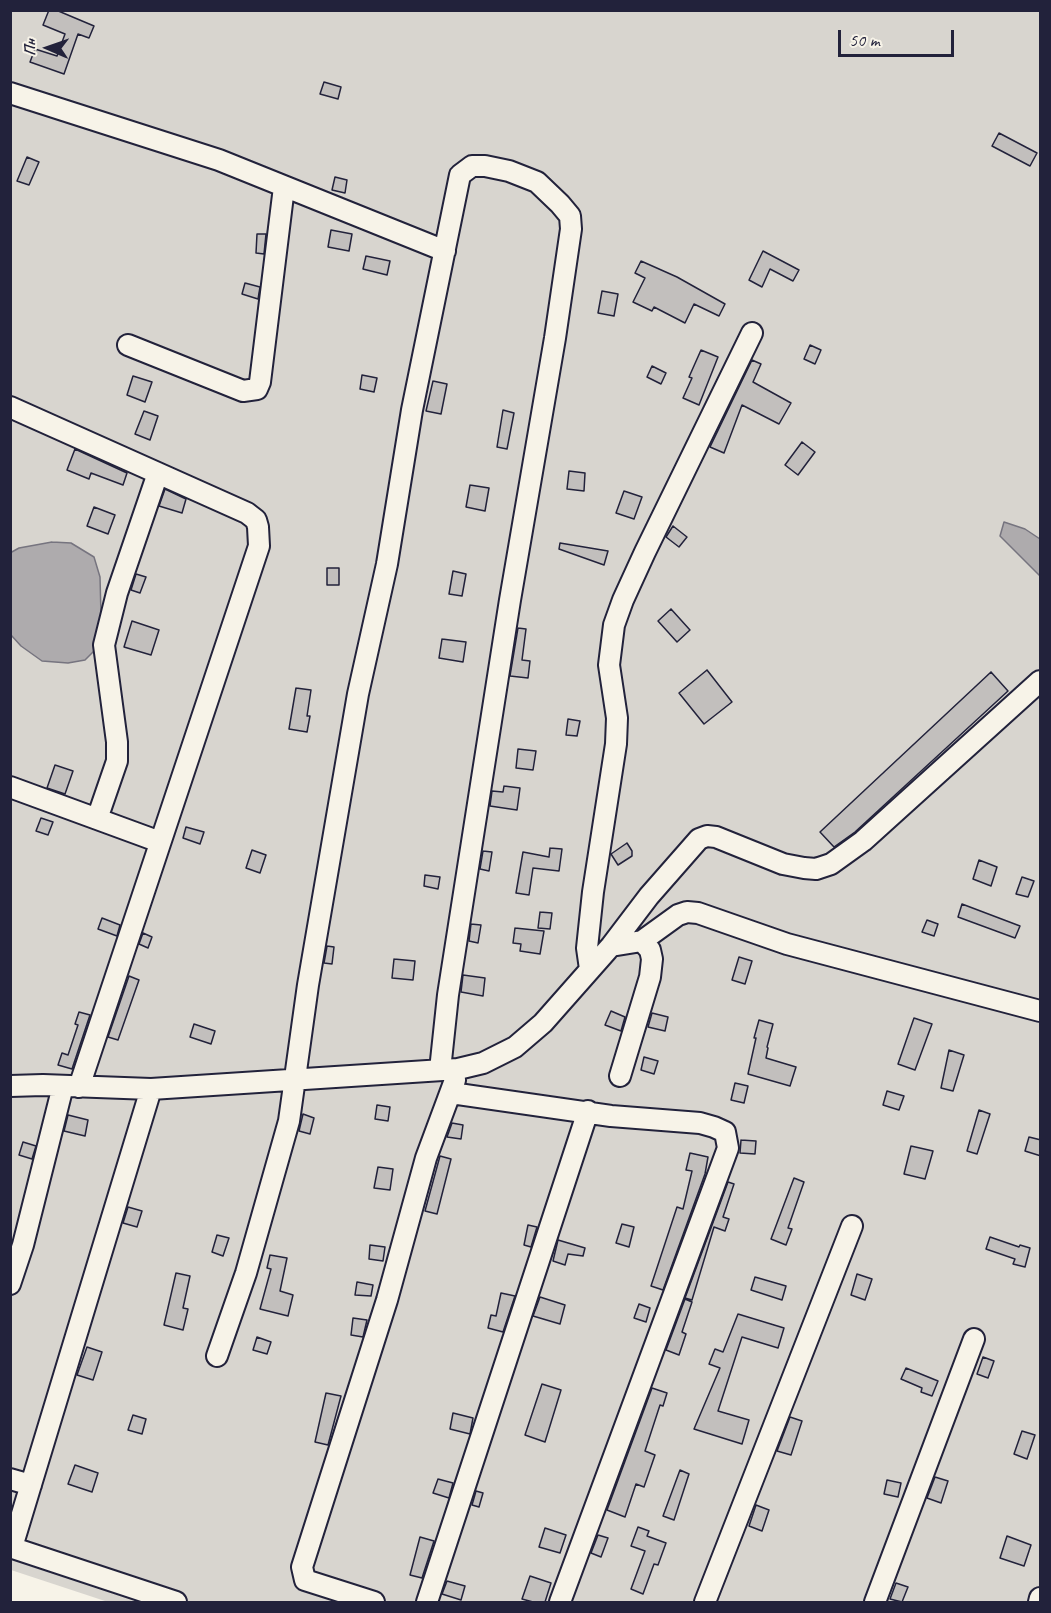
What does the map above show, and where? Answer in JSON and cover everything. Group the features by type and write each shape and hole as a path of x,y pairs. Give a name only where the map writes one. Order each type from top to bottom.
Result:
{"street":[{"path":"10,93 219,160 445,251"},
{"path":"217,1356 246,1273 289,1121 308,985 358,694 387,564 412,410 460,175 472,166 509,171 537,182 570,216 571,229 448,995 451,1093 426,1158 387,1300 302,1567 305,1580 374,1602"},
{"path":"128,345 243,391 256,389 260,382 284,187"},
{"path":"590,969 587,948 593,892 616,744 617,718 609,665 614,625 645,552 752,333"},
{"path":"10,407 246,513 256,520 259,534 259,546 160,842 71,1087 10,1284"},
{"path":"98,819 117,761 116,730 104,645 117,593 158,473"},
{"path":"10,1086 152,1089 449,1070 483,1063 515,1047 543,1023 611,946 699,839 707,836 716,837 783,864 816,869 831,864 862,841 1041,681"},
{"path":"10,787 160,842"},
{"path":"611,946 642,941 678,915 687,912 698,913 787,944 1041,1011"},
{"path":"620,1076 650,977 652,959 650,950 642,941"},
{"path":"152,1089 11,1547 176,1602"},
{"path":"451,1093 612,1116 700,1123 725,1132 728,1148 560,1602"},
{"path":"427,1602 588,1111"},
{"path":"705,1602 852,1226"},
{"path":"875,1602 974,1339"},
{"path":"10,1479 31,1485"},
{"path":"1039,1602 1041,1598"}],"shaded area":[{"path":"11,11 1040,11 1040,1602 108,1602 11,1570"},
{"path":"1004,522 1025,529 1040,539 1040,576 1000,536"},
{"path":"52,542 71,543 94,557 100,577 101,615 95,650 85,660 68,663 42,661 21,646 11,635 10,553 19,548"}],"building":[{"path":"49,10 56,10 94,26 89,38 78,34 64,74 30,62 35,49 57,56 65,34 43,25"},
{"path":"324,82 341,87 338,99 320,94"},
{"path":"999,133 1037,153 1030,166 992,146"},
{"path":"27,157 39,162 29,185 17,181"},
{"path":"335,177 347,180 345,193 332,190"},
{"path":"331,230 352,234 349,251 328,247"},
{"path":"257,234 266,234 264,254 256,253"},
{"path":"763,251 799,270 793,281 770,269 762,287 749,280"},
{"path":"366,256 390,261 387,275 363,269"},
{"path":"641,261 677,277 725,304 719,316 694,304 685,323 654,307 652,311 633,302 645,278 635,273"},
{"path":"245,283 260,287 258,299 242,294"},
{"path":"602,291 618,294 614,316 598,313"},
{"path":"810,345 821,350 815,364 804,359"},
{"path":"701,350 718,357 699,405 683,398"},
{"path":"752,360 761,364 753,382 791,403 779,424 742,405 724,453 710,447"},
{"path":"652,366 666,373 661,384 647,377"},
{"path":"362,375 377,378 374,392 360,389"},
{"path":"133,376 152,382 145,402 127,395"},
{"path":"433,381 447,384 441,414 426,411"},
{"path":"503,410 514,413 507,449 497,447"},
{"path":"144,411 158,416 150,440 135,434"},
{"path":"802,442 815,452 798,475 785,465"},
{"path":"75,449 127,473 123,485 91,473 89,479 67,470"},
{"path":"569,471 585,473 584,491 567,489"},
{"path":"470,485 489,488 485,511 466,507"},
{"path":"165,489 186,499 182,513 159,506"},
{"path":"624,491 642,497 634,519 616,513"},
{"path":"94,507 115,515 108,534 87,526"},
{"path":"673,526 687,537 679,547 666,537"},
{"path":"560,543 608,551 604,565 559,549"},
{"path":"327,568 339,568 339,585 327,585"},
{"path":"453,571 466,574 462,596 449,594"},
{"path":"136,574 146,577 140,593 131,590"},
{"path":"671,609 690,630 677,642 658,621"},
{"path":"132,621 159,630 151,655 124,647"},
{"path":"518,628 526,629 522,660 530,661 528,678 510,676"},
{"path":"442,639 466,642 463,662 439,658"},
{"path":"707,670 732,702 704,724 679,693"},
{"path":"991,672 1008,691 855,832 834,847 820,832"},
{"path":"296,688 311,690 307,732 289,729"},
{"path":"568,719 580,721 577,736 566,735"},
{"path":"518,749 536,751 533,770 516,768"},
{"path":"55,765 73,771 65,794 47,788"},
{"path":"504,786 520,788 517,810 490,806 492,791 503,792"},
{"path":"41,818 53,822 48,835 36,831"},
{"path":"186,827 204,832 200,844 183,838"},
{"path":"627,843 632,856 618,865 611,854"},
{"path":"550,848 562,849 559,871 533,868 529,895 516,893 523,852 549,857"},
{"path":"252,850 266,855 260,873 246,868"},
{"path":"483,851 492,852 489,871 480,869"},
{"path":"979,860 997,867 991,886 973,879"},
{"path":"425,875 440,877 438,889 424,886"},
{"path":"1022,877 1034,881 1028,897 1016,894"},
{"path":"962,904 1020,926 1015,938 958,917"},
{"path":"540,912 552,913 550,929 538,928"},
{"path":"102,918 120,925 117,936 98,929"},
{"path":"927,920 938,924 934,936 922,932"},
{"path":"471,924 481,925 478,943 469,941"},
{"path":"515,928 544,931 540,954 520,951 521,944 513,943"},
{"path":"143,933 152,937 148,948 139,944"},
{"path":"327,946 334,947 332,964 324,963"},
{"path":"739,957 752,961 745,984 732,980"},
{"path":"394,959 415,961 413,980 392,978"},
{"path":"463,975 485,978 483,996 461,992"},
{"path":"129,976 139,980 118,1040 108,1037"},
{"path":"611,1011 625,1017 621,1031 605,1025"},
{"path":"79,1012 90,1015 72,1069 58,1065 62,1053 68,1055 78,1025 75,1024"},
{"path":"652,1013 668,1017 665,1031 648,1027"},
{"path":"914,1018 932,1024 915,1070 898,1064"},
{"path":"759,1020 773,1024 766,1058 796,1067 790,1086 748,1074"},
{"path":"194,1024 215,1031 211,1044 190,1037"},
{"path":"949,1050 964,1055 953,1091 941,1088"},
{"path":"644,1057 658,1061 654,1074 641,1070"},
{"path":"735,1083 748,1086 744,1103 731,1100"},
{"path":"887,1091 904,1096 899,1110 883,1105"},
{"path":"377,1105 390,1107 388,1121 375,1119"},
{"path":"979,1110 990,1114 977,1154 967,1151"},
{"path":"303,1114 314,1118 310,1134 299,1131"},
{"path":"68,1115 88,1120 85,1136 64,1131"},
{"path":"452,1123 463,1125 461,1139 447,1137"},
{"path":"1029,1137 1041,1140 1041,1156 1025,1151"},
{"path":"741,1140 756,1141 755,1154 740,1153"},
{"path":"23,1142 36,1146 32,1159 19,1155"},
{"path":"911,1146 933,1151 925,1179 904,1174"},
{"path":"690,1153 708,1157 705,1174 663,1290 651,1286 677,1207 683,1209 692,1171 686,1170"},
{"path":"440,1156 451,1159 437,1214 425,1211"},
{"path":"378,1167 393,1169 390,1190 374,1188"},
{"path":"794,1178 804,1182 788,1228 792,1229 786,1245 771,1239"},
{"path":"728,1182 734,1184 723,1217 729,1219 725,1231 714,1227 692,1300 685,1298"},
{"path":"128,1207 142,1211 137,1227 123,1223"},
{"path":"622,1224 634,1227 629,1247 616,1243"},
{"path":"528,1225 537,1227 531,1247 524,1245"},
{"path":"217,1235 229,1238 223,1256 212,1252"},
{"path":"990,1237 1019,1247 1020,1245 1030,1248 1025,1267 1013,1264 1015,1259 986,1249"},
{"path":"558,1240 585,1248 583,1256 568,1254 565,1265 553,1261"},
{"path":"370,1245 385,1247 383,1261 369,1259"},
{"path":"270,1255 287,1258 280,1291 293,1295 288,1316 260,1309 271,1269 267,1268"},
{"path":"176,1273 190,1276 183,1308 188,1309 183,1330 164,1325"},
{"path":"857,1274 872,1279 865,1300 851,1295"},
{"path":"755,1277 786,1286 782,1300 751,1290"},
{"path":"357,1282 373,1285 371,1296 355,1295"},
{"path":"501,1293 515,1296 503,1332 488,1328 491,1315 496,1316"},
{"path":"540,1297 565,1305 560,1324 533,1316"},
{"path":"685,1299 692,1302 682,1332 686,1334 679,1355 666,1350"},
{"path":"639,1304 650,1308 646,1322 634,1318"},
{"path":"738,1314 784,1328 778,1348 742,1337 718,1411 749,1420 742,1444 694,1429 720,1368 709,1364 715,1349 723,1352"},
{"path":"353,1318 367,1320 363,1337 351,1335"},
{"path":"257,1337 271,1342 267,1354 253,1350"},
{"path":"87,1347 102,1352 93,1380 77,1375"},
{"path":"983,1357 994,1361 988,1378 977,1374"},
{"path":"906,1368 938,1381 932,1396 921,1392 922,1388 901,1379"},
{"path":"542,1384 561,1390 545,1442 525,1435"},
{"path":"652,1388 667,1393 663,1406 660,1405 645,1451 655,1455 644,1487 636,1484 625,1517 607,1510"},
{"path":"326,1393 341,1396 328,1445 315,1442"},
{"path":"453,1413 473,1418 470,1434 450,1429"},
{"path":"133,1415 146,1419 142,1434 128,1430"},
{"path":"790,1417 802,1421 791,1455 777,1451"},
{"path":"1022,1431 1035,1435 1027,1459 1014,1454"},
{"path":"75,1465 98,1473 92,1492 68,1484"},
{"path":"680,1470 689,1474 674,1520 663,1516"},
{"path":"935,1477 948,1481 941,1503 927,1498"},
{"path":"438,1479 453,1483 449,1498 433,1493"},
{"path":"887,1480 901,1483 898,1497 884,1494"},
{"path":"476,1491 483,1493 479,1507 472,1505"},
{"path":"756,1505 769,1510 762,1531 749,1526"},
{"path":"638,1527 649,1531 647,1536 666,1543 658,1565 654,1564 643,1594 631,1589 645,1551 631,1546"},
{"path":"545,1528 566,1535 560,1553 539,1547"},
{"path":"598,1535 608,1538 601,1557 591,1553"},
{"path":"1007,1536 1031,1545 1024,1566 1000,1558"},
{"path":"420,1537 434,1541 422,1578 410,1575"},
{"path":"530,1576 551,1583 545,1602 522,1599"},
{"path":"447,1581 465,1586 461,1600 442,1594"},
{"path":"896,1583 908,1587 902,1602 890,1599"}]}
